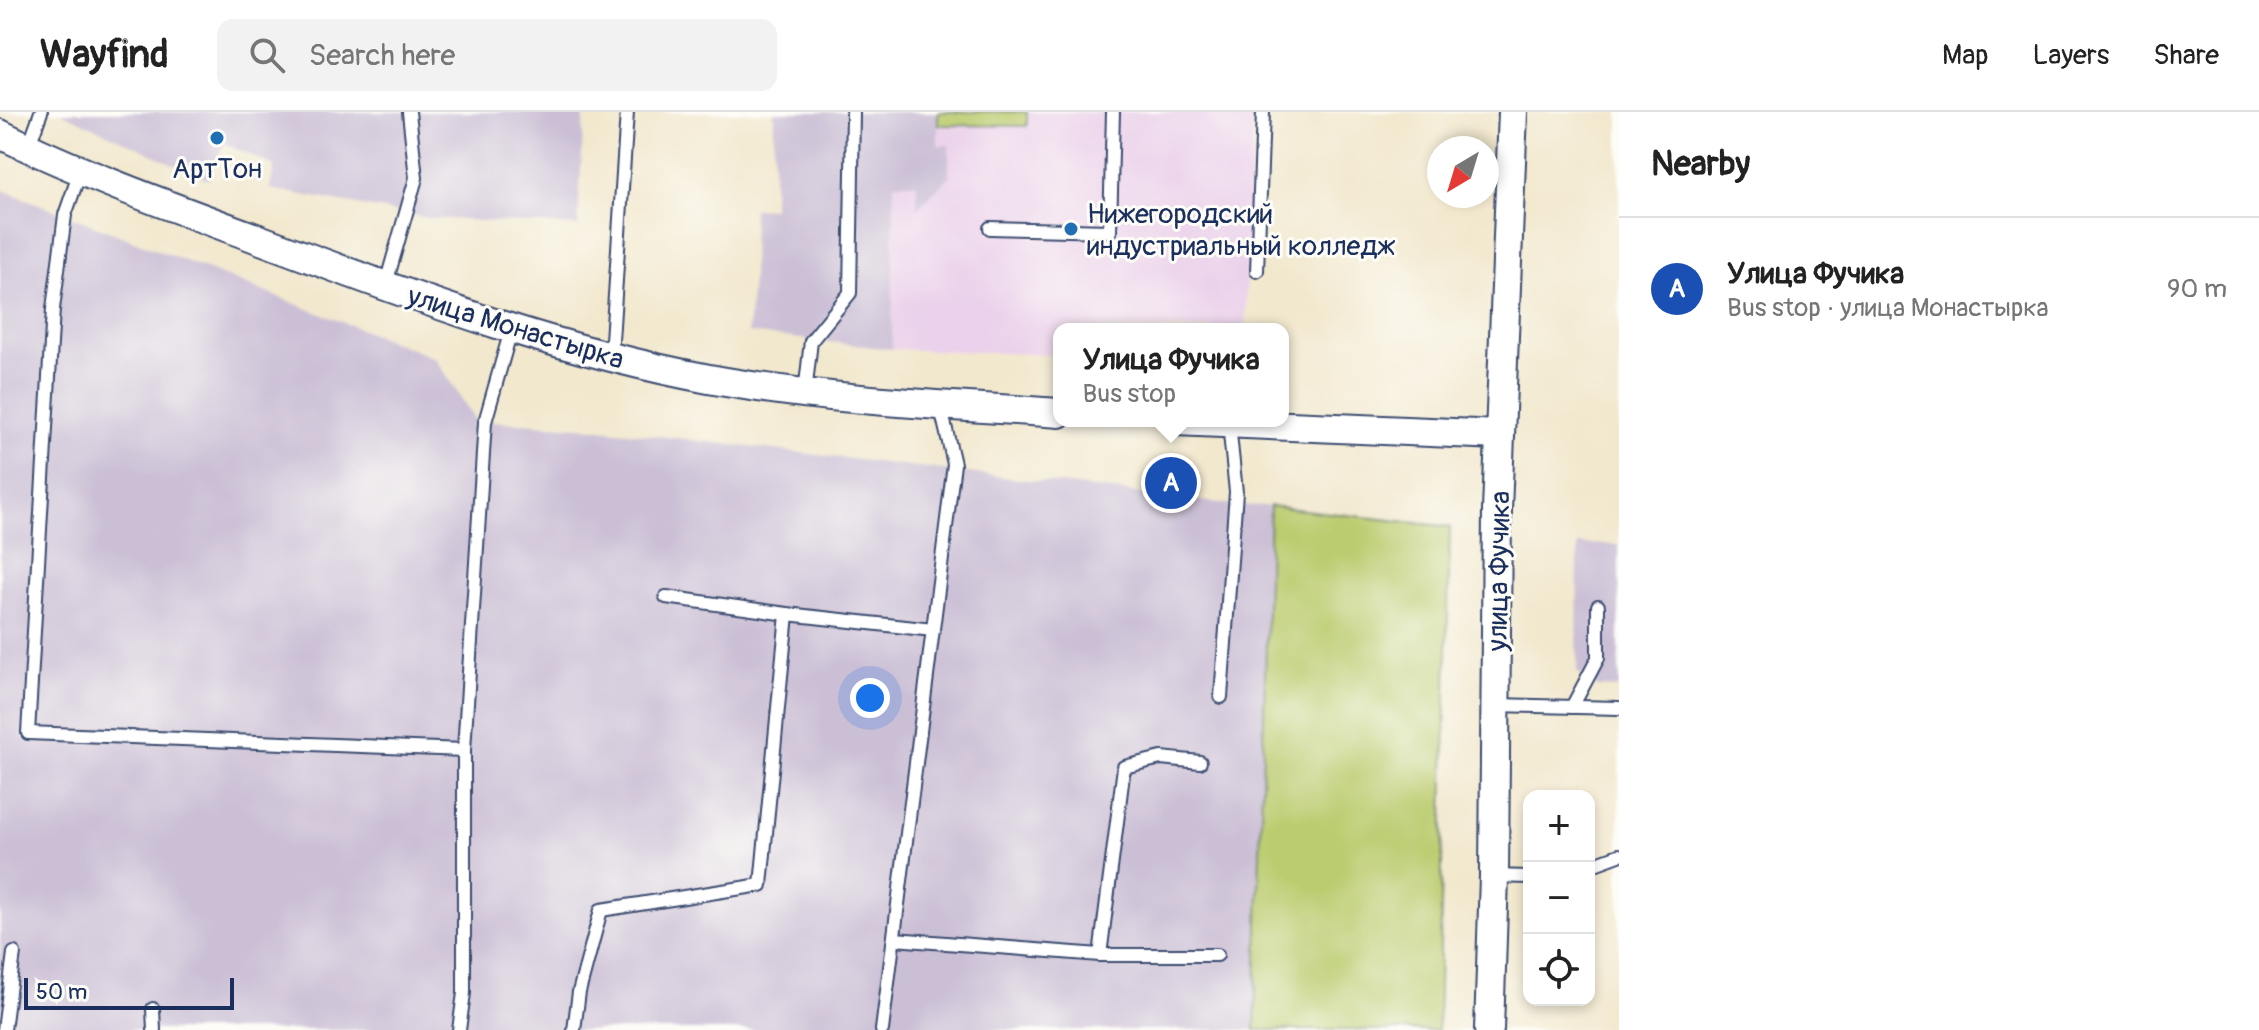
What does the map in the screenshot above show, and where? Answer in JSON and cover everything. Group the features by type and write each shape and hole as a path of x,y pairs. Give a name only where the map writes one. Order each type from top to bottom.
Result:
{"street":[{"name":"улица Фучика","path":"1489,1030 1500,435 1513,112"},
{"name":"улица Монастырка","path":"0,134 80,172 385,287 511,330 611,358 710,379 805,393 1053,413"},
{"path":"1289,426 1500,435"}],"lane":[{"path":"28,148 41,112"},
{"path":"385,287 416,178 409,112"},
{"path":"611,358 627,112"},
{"path":"805,393 811,341 850,293 853,112"},
{"path":"990,228 1110,231 1113,112"},
{"path":"1257,271 1263,112"},
{"path":"80,172 65,215 53,309 28,733 464,750"},
{"path":"459,1030 464,993 464,750 485,422 511,330"},
{"path":"882,1030 954,464 940,404"},
{"path":"1221,697 1236,492 1229,427"},
{"path":"666,597 933,630"},
{"path":"1572,707 1598,658 1598,606"},
{"path":"574,1030 579,992 601,910 761,885 787,614"},
{"path":"1496,705 1619,708"},
{"path":"1100,955 1124,767 1161,758 1200,762"},
{"path":"1595,864 1619,855"},
{"path":"1494,876 1523,877"},
{"path":"894,939 1100,955 1217,955"},
{"path":"4,1030 14,953"},
{"path":"153,1009 154,1030"}],"shaded area":[{"path":"61,112 584,112 578,226 428,218 270,189 274,166 224,143 208,180"},
{"path":"774,112 938,112 938,145 949,145 949,177 917,208 917,183 894,183 892,349 748,333 753,209 773,208"},
{"name":"Нижегородский индустриальный колледж","path":"938,112 1253,112 1245,323 1053,323 1053,355 892,349 894,182 917,183 917,207 949,146 938,145"},
{"path":"0,189 435,358 475,420 593,428 1235,505 1270,506 1255,1030 0,1030"},
{"path":"1578,544 1619,545 1619,688 1597,687 1577,672"}],"green space":[{"path":"938,112 1027,112 1027,126 938,125"},
{"path":"1270,506 1450,527 1438,1030 1255,1030"}],"place":[{"name":"АртТон","path":"217,138"},
{"name":"Нижегородский индустриальный колледж","path":"1071,229"},
{"name":"Улица Фучика","path":"1171,483"}]}
